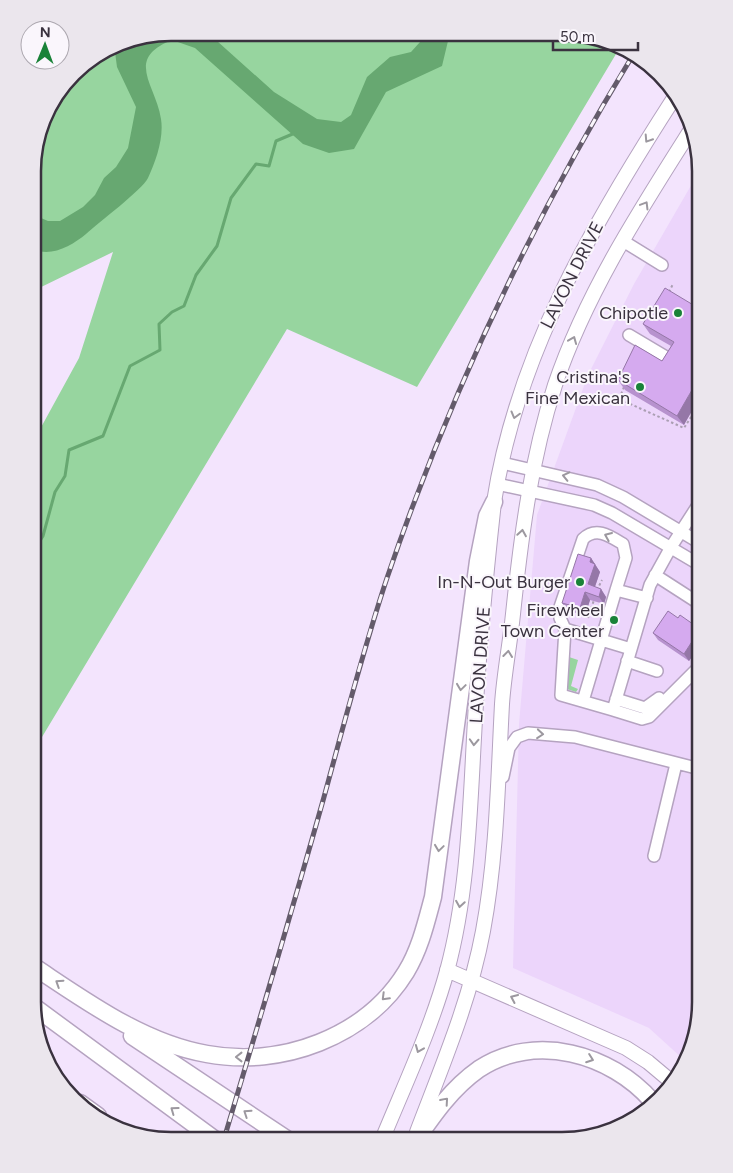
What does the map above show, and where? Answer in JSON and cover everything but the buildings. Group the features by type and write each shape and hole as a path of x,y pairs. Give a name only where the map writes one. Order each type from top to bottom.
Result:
{"highway":[{"path":"41,972 85,1000 140,1031 183,1048 206,1054 254,1057 296,1051 333,1036 373,1009 394,988 405,973 416,951 432,897 478,561 487,516 494,502"},
{"path":"85,1000 112,1022 276,1132"},
{"path":"42,1012 203,1132"},
{"path":"421,1132 442,1103 459,1085 480,1069 500,1059 524,1053 547,1051 572,1053 593,1059 615,1070 634,1083 649,1098"}],"main road":[{"name":"LAVON DRIVE","path":"385,1132 431,1020 447,970 461,903 467,851 476,702 494,502 502,462 535,352 566,280 617,190 671,102"},
{"name":"LAVON DRIVE","path":"418,1132 457,1027 472,980 487,902 496,811 502,700 516,576 533,470 555,385 588,302 687,137"},
{"path":"447,970 626,1048 648,1062 667,1078"}],"street":[{"path":"623,241 662,265"},
{"path":"629,335 666,357"},
{"path":"502,462 597,485 623,497 692,538"},
{"path":"497,484 594,505 692,560"},
{"path":"614,705 655,575 692,516"},
{"path":"583,701 626,558 624,544 597,532 589,533 583,539 559,610 560,618 566,629 561,695 583,701 642,708 649,707 691,665"},
{"path":"655,575 691,599"},
{"path":"616,590 647,598"},
{"path":"566,629 631,649"},
{"path":"628,661 657,670"},
{"path":"614,705 642,719 649,717 691,675"},
{"path":"496,811 509,748 517,737 528,733 575,737 691,767"},
{"path":"654,856 676,764"}],"path":[{"path":"669,292 673,284"},
{"path":"628,379 619,399 684,428 692,416"},
{"path":"588,618 602,580"}],"shaded area":[{"path":"170,41 158,47 149,56 146,64 147,74 162,126 159,149 154,164 144,183 86,234 61,249 41,251 41,218 48,221 60,221 83,207 95,195 104,178 116,167 128,148 136,107 117,67 115,54 130,48 154,42"},
{"path":"171,41 562,41 579,42 616,54 417,387 287,329 41,739 41,427 79,358 113,252 41,287 41,171 42,154 48,130 63,99 92,68 130,48 154,42"},
{"path":"175,41 217,41 274,92 317,119 341,122 351,115 367,77 390,57 411,52 420,41 448,41 442,66 386,92 354,149 329,153 303,144 195,48"},
{"name":"Firewheel Town Center","path":"692,184 691,1010 685,1043 679,1056 649,1028 513,968 519,724 537,515 588,375 634,284"},
{"path":"569,657 578,660 571,686 578,689 576,692 567,689"}],"waterway":[{"path":"41,539 55,492 65,476 69,450 103,436 130,366 160,350 159,324 172,312 184,306 196,275 217,246 231,198 256,164 269,166 276,141 295,133"}],"railway":[{"path":"226,1132 300,882 370,632 411,510 466,376 496,310 561,180 630,61"}],"place":[{"name":"Chipotle","path":"678,313"},
{"name":"Cristina's Fine Mexican","path":"640,387"},
{"name":"In-N-Out Burger","path":"580,582"},
{"name":"Firewheel Town Center","path":"614,620"}]}
